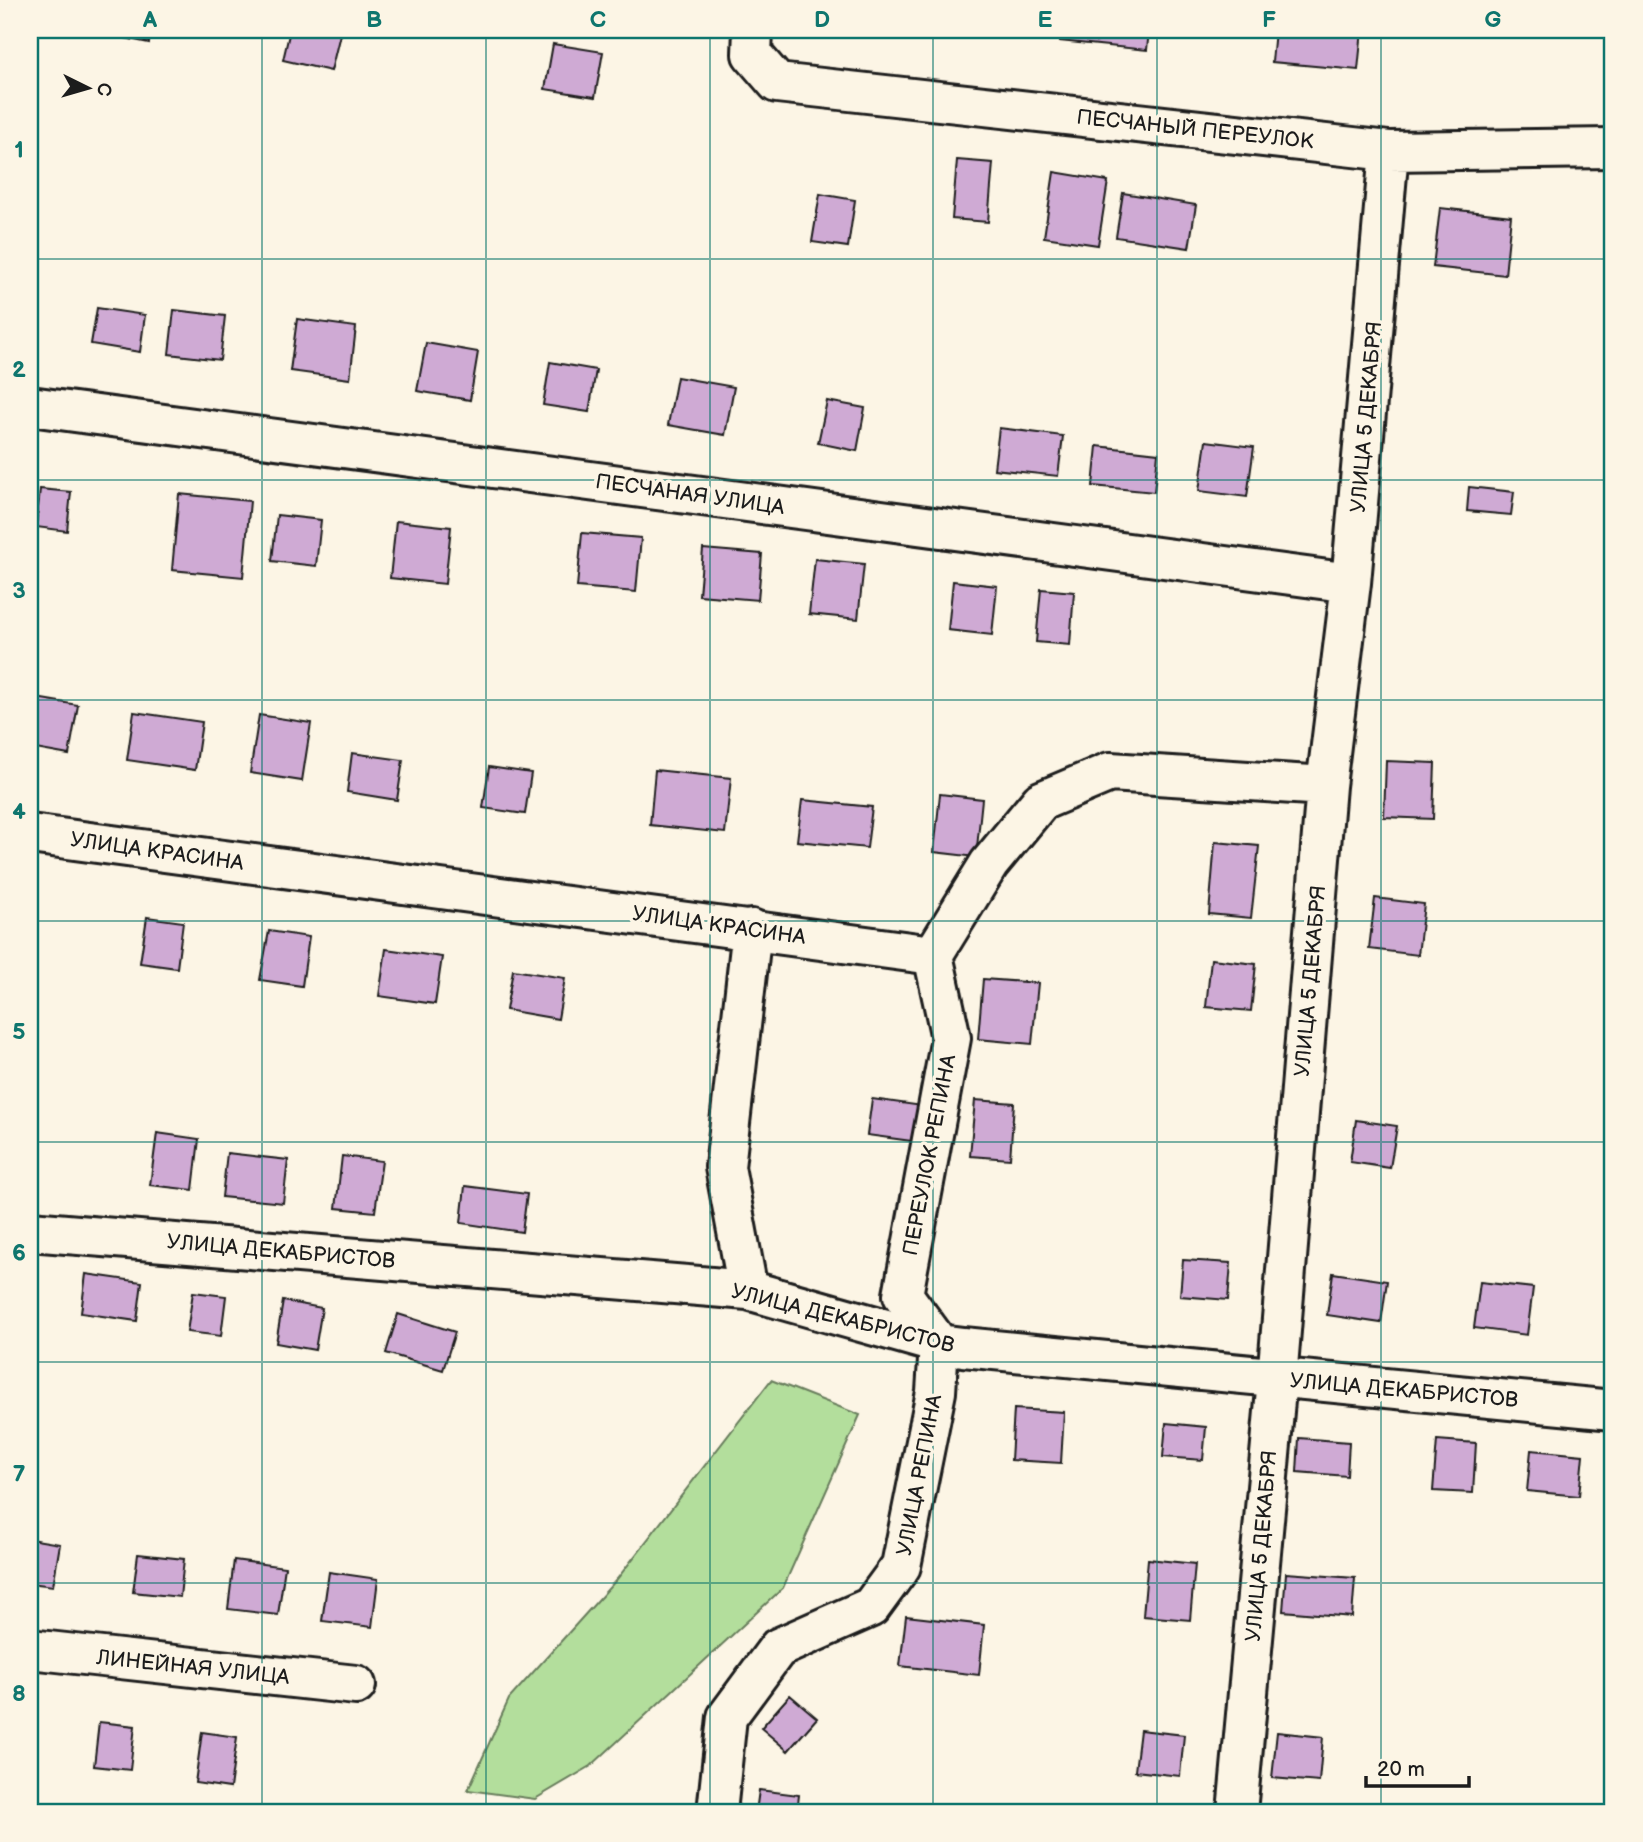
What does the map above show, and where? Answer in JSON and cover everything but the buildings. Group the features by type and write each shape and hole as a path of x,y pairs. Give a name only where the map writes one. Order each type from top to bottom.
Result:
{"street":[{"name":"ПЕСЧАНЫЙ ПЕРЕУЛОК","path":"752,30 752,54 778,83 1389,151 1613,148"},
{"name":"УЛИЦА 5 ДЕКАБРЯ","path":"1237,1812 1277,1379 1326,786 1351,583 1389,151"},
{"name":"ПЕСЧАНАЯ УЛИЦА","path":"30,406 1351,583"},
{"path":"933,955 989,864 1041,800 1110,772 1326,786"},
{"name":"УЛИЦА КРАСИНА","path":"30,834 933,955"},
{"path":"748,1290 724,1167 752,929"},
{"name":"ПЕРЕУЛОК РЕПИНА","path":"933,955 951,1038 903,1295 939,1344"},
{"name":"УЛИЦА ДЕКАБРИСТОВ","path":"30,1231 748,1290 939,1344 1613,1410"},
{"name":"УЛИЦА РЕПИНА","path":"717,1812 727,1717 778,1648 871,1607 901,1566 936,1392 939,1344"},
{"name":"ЛИНЕЙНАЯ УЛИЦА","path":"30,1649 356,1685"}],"green space":[{"path":"771,1380 860,1415 783,1588 591,1766 535,1799 468,1790 509,1699 617,1579"}]}
